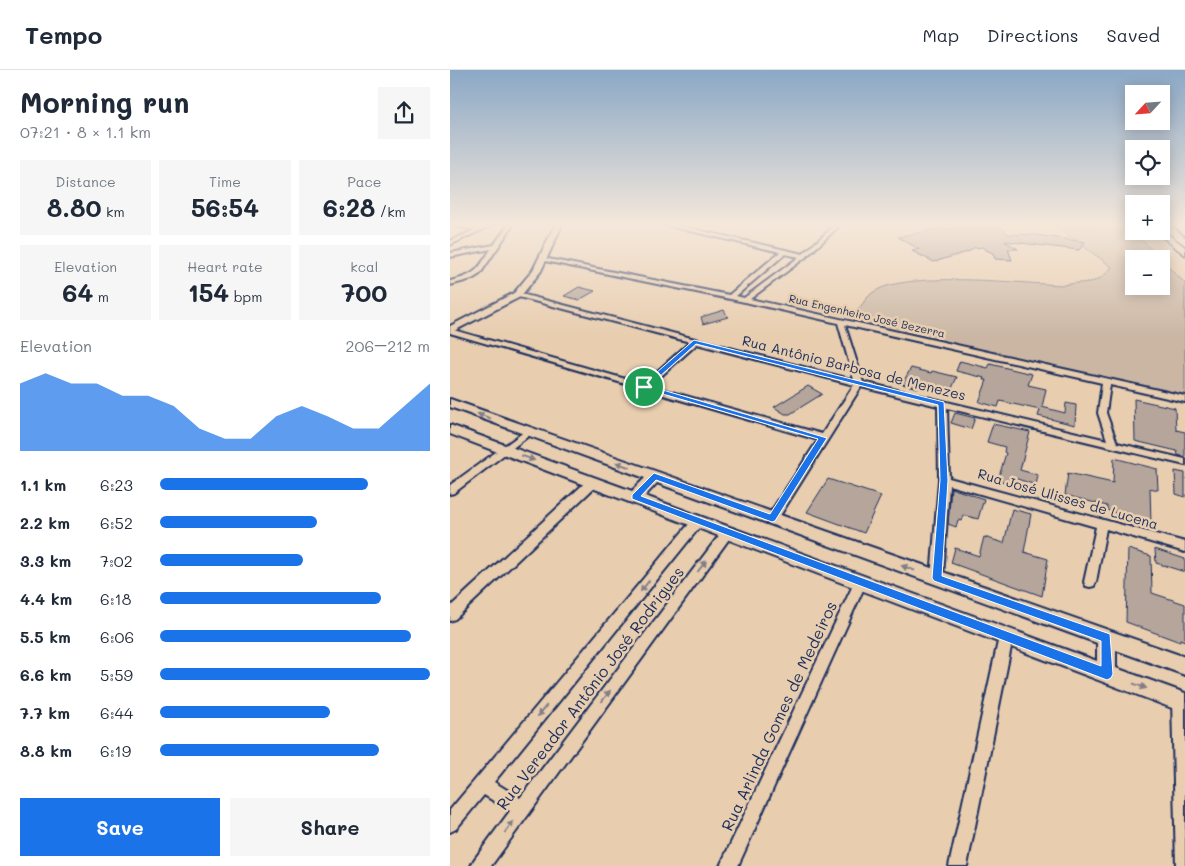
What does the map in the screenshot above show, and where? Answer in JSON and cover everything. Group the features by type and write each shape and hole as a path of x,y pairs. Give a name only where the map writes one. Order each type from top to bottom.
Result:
{"street":[{"path":"450,283 470,278 478,273 485,262"},
{"path":"450,330 517,295 530,282 542,262"},
{"name":"Rua Engenheiro José Bezerra","path":"554,262 745,300 1185,399"},
{"path":"731,298 772,262"},
{"path":"745,300 796,262"},
{"name":"Rua Antônio Barbosa de Menezes","path":"517,295 859,384 1185,462"},
{"path":"772,519 859,384 841,322"},
{"path":"450,330 823,438"},
{"path":"644,387 694,342"},
{"path":"1106,382 1102,413 1113,444"},
{"path":"450,403 1185,666"},
{"path":"937,578 944,480 942,404"},
{"path":"450,429 1182,702 1185,866"},
{"path":"450,490 528,432"},
{"path":"635,497 654,476"},
{"name":"Rua José Ulisses de Lucena","path":"944,480 1185,547"},
{"path":"450,615 593,482"},
{"name":"Rua Vereador Antônio José Rodrigues","path":"450,823 698,521"},
{"path":"1090,582 1102,524"},
{"name":"Rua Vereador Antônio José Rodrigues","path":"480,866 728,532"},
{"name":"Rua Arlinda Gomes de Medeiros","path":"729,866 861,581"},
{"path":"958,866 1006,637"},
{"path":"1106,638 1107,674"},
{"path":"482,784 522,809"}],"shaded area":[{"path":"1105,262 1125,262 1125,295 1170,295 1170,269 1185,283 1185,395 850,321 871,294 886,286 934,280 1064,285 1095,281 1106,274 1112,267"}],"building":[{"path":"579,287 595,291 579,300 564,296"},
{"path":"724,310 728,317 703,324 701,317"},
{"path":"960,361 988,368 990,364 1032,374 1028,385 1046,389 1042,407 1065,413 1066,403 1076,405 1075,425 1038,416 1040,410 1000,401 998,407 979,402 987,380 956,371"},
{"path":"911,368 957,377 949,395 938,392 940,389 920,384 918,388 902,384"},
{"path":"808,386 822,394 790,414 785,414 774,407"},
{"path":"1134,399 1175,408 1176,430 1185,432 1185,457 1178,455 1177,451 1135,441"},
{"path":"955,413 975,418 971,429 951,423"},
{"path":"993,424 1030,432 1020,470 1038,475 1036,485 1014,478 1012,484 998,480 1006,453 1004,452 1005,447 987,442"},
{"path":"1114,458 1157,469 1158,490 1150,488 1151,524 1107,510 1107,506 1065,495 1068,473 1113,483"},
{"path":"1175,471 1185,473 1185,497 1176,494"},
{"path":"828,479 881,496 864,533 807,512"},
{"path":"951,488 984,499 978,519 963,515 961,521 958,520 956,527 948,524"},
{"path":"1012,509 1031,514 1024,552 1048,559 1042,596 951,563 955,548 979,556 984,537 1004,543"},
{"path":"1128,549 1151,556 1152,593 1185,604 1185,641 1180,639 1180,642 1126,622"},
{"path":"1155,549 1185,559 1185,572 1156,563"}],"route":[{"path":"694,342 942,404 944,480 937,578 1106,638 1107,674 635,497 654,476 772,519 823,438 644,387 694,342"}]}
